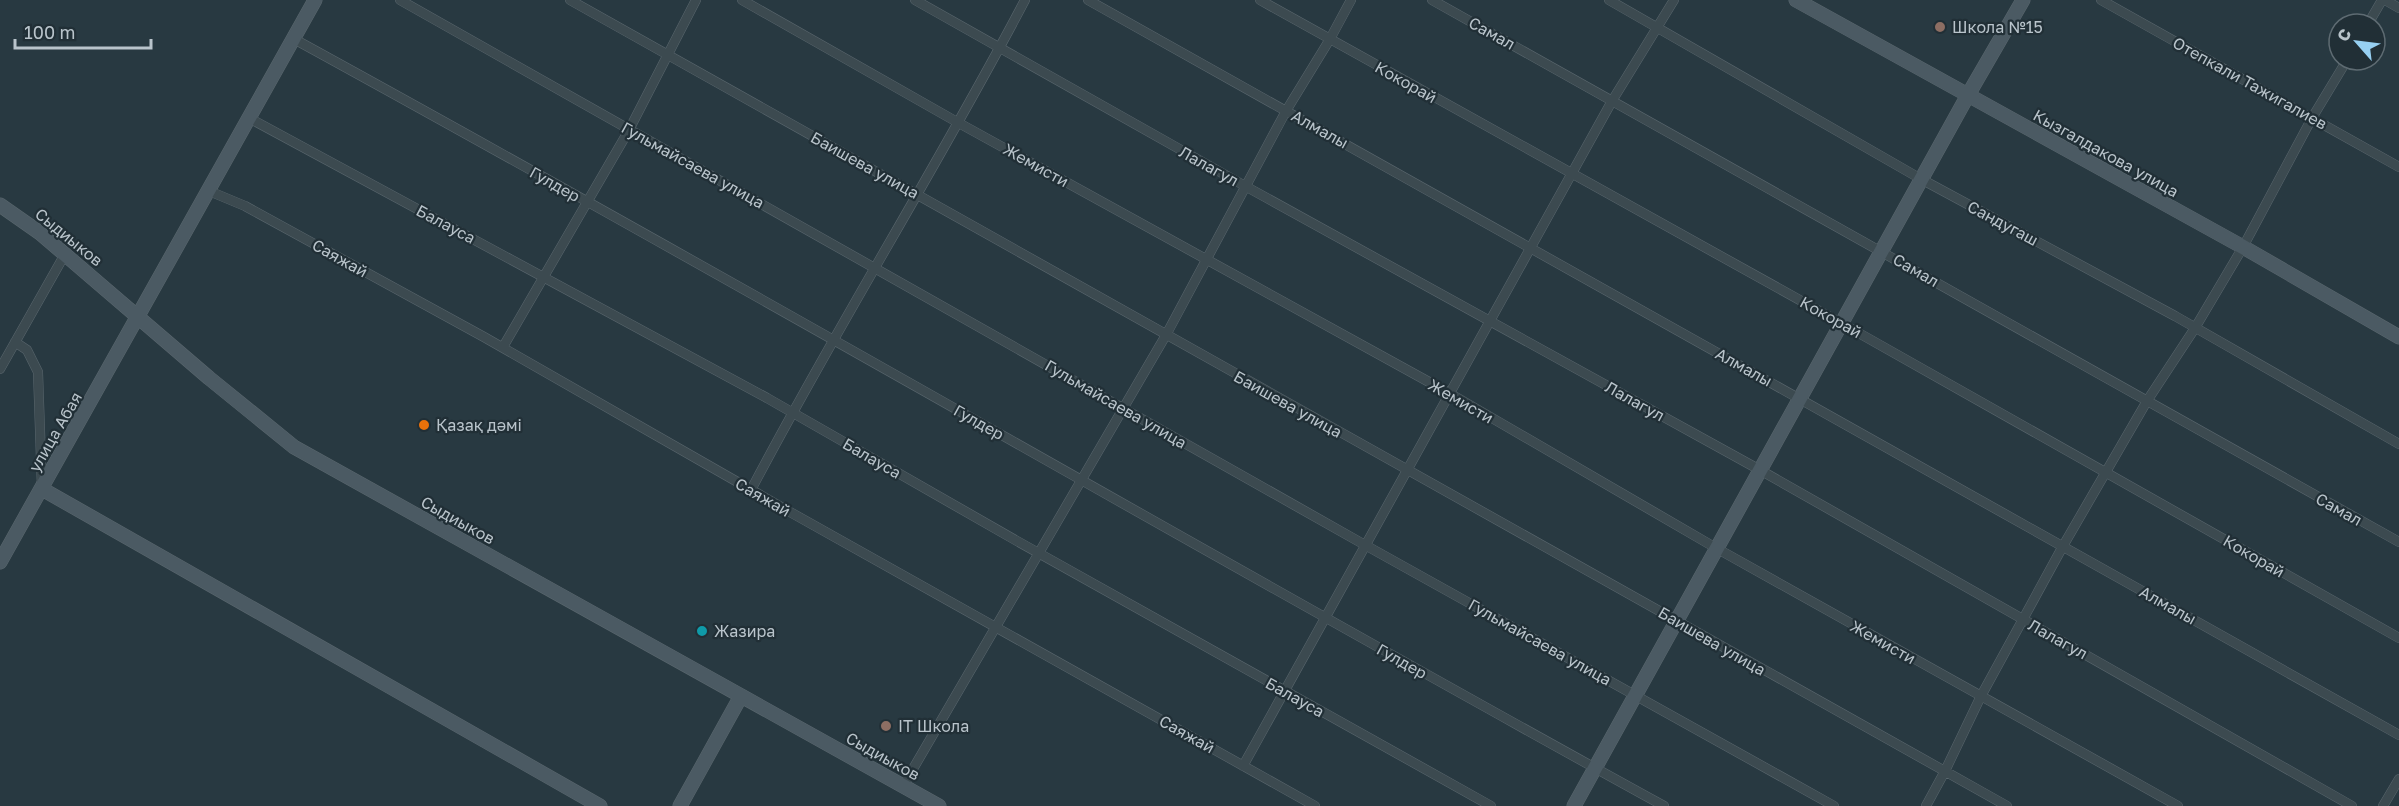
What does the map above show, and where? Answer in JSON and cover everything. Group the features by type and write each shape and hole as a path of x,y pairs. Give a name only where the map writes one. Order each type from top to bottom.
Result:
{"street":[{"name":"улица Абая","path":"0,562 315,0"},
{"name":"Гульмайсаева улица","path":"400,0 1365,545 1834,806"},
{"name":"Баишева улица","path":"570,0 2007,806"},
{"path":"503,347 629,130 696,0"},
{"name":"Жемисти","path":"742,0 957,122 1449,393 1716,548 2178,806"},
{"name":"Лалагул","path":"915,0 1245,186 1760,470 2352,806"},
{"path":"751,490 792,412 917,195 1025,0"},
{"name":"Алмалы","path":"1088,0 2399,735"},
{"name":"Кокорай","path":"1260,0 1841,323 2399,638"},
{"path":"903,786 1166,335 1286,111 1351,0"},
{"name":"Самал","path":"1432,0 2399,542"},
{"name":"Сандугаш","path":"1609,0 1921,179 2195,328 2399,444"},
{"path":"1243,766 1612,101 1674,0"},
{"name":"Кызгалдакова улица","path":"1796,0 2243,247 2399,337"},
{"path":"1574,806 1921,179 2023,0"},
{"name":"Отепкали Тажигалиев","path":"2101,0 2399,167"},
{"path":"2383,0 2399,8"},
{"name":"Гулдер","path":"294,39 834,340 1326,619 1664,806"},
{"path":"1926,806 1981,696 2063,546 2147,401 2195,328 2243,247 2339,72"},
{"name":"Балауса","path":"249,118 792,412 1038,553 1491,806"},
{"name":"Саяжай","path":"209,190 245,206 503,347 751,490 1315,806"},
{"name":"Сыдиыков","path":"0,205 40,232 294,447 939,806"},
{"path":"0,369 65,254"},
{"path":"15,342 27,350 38,372 38,430 42,489 600,806"},
{"path":"680,806 741,696"},
{"path":"2383,806 2399,780"}],"place":[{"name":"Школа №15","path":"1940,27"},
{"name":"Қазақ дәмі","path":"424,425"},
{"name":"Жазира","path":"702,631"},
{"name":"IT Школа","path":"886,726"}]}
